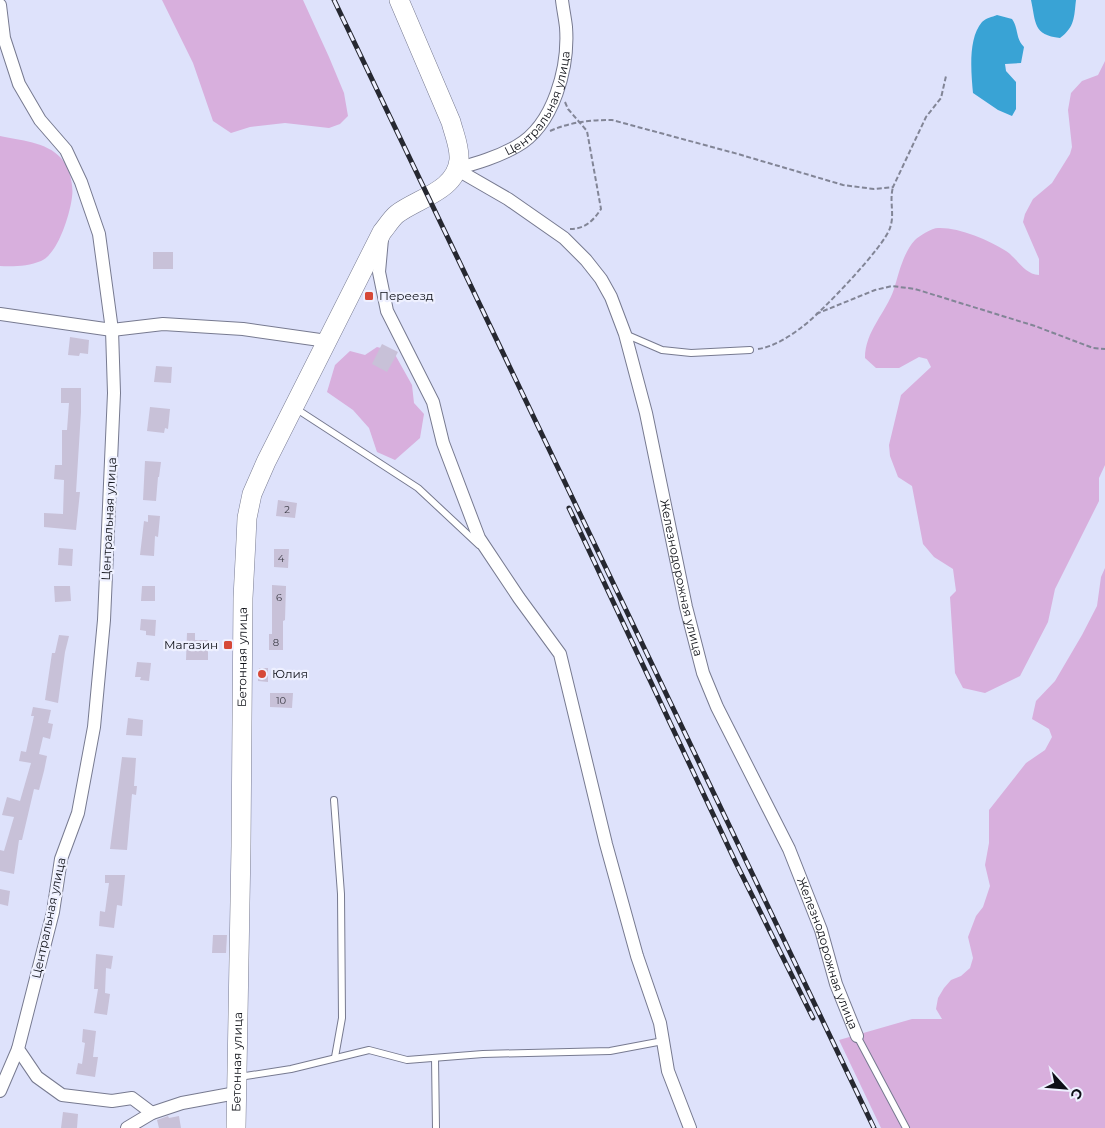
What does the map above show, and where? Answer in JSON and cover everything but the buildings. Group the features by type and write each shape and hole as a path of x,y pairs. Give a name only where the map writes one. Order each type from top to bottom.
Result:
{"main road":[{"path":"387,226 398,214 444,186 451,179 456,170 458,151 451,122 399,0"},
{"name":"Бетонная улица","path":"236,1128 243,598 247,518 252,494 258,479 387,226"}],"street":[{"name":"Центральная улица","path":"456,170 486,161 518,146 540,128 555,98 563,67 566,28 562,0"},
{"name":"Центральная улица","path":"0,5 4,38 19,84 40,120 66,150 81,182 99,234 112,330 114,393 104,620 94,727 78,813 61,858 53,912 18,1049 0,1091"},
{"name":"Железнодорожная улица","path":"456,170 508,199 564,238 586,260 601,279 611,297 625,334 646,414 686,607 702,672 717,707 789,849 821,930 836,984 857,1036"},
{"path":"387,226 379,272 387,311 433,402 443,443 478,538 560,654 606,844 638,956 660,1023 668,1071 690,1128"},
{"path":"0,314 112,330 162,324 243,329 327,341"},
{"path":"18,1049 37,1077 62,1094 112,1101 132,1098 152,1112"},
{"path":"127,1128 152,1112 236,1085"}],"lane":[{"path":"625,334 662,350 690,353 750,350"},
{"path":"294,407 418,488 490,554"},
{"path":"334,800 341,894 342,1018 335,1057"},
{"path":"857,1036 906,1128"},
{"path":"236,1085 335,1057 369,1050 407,1060 483,1054 610,1051 663,1041"},
{"path":"435,1058 436,1128"}],"path":[{"path":"750,350 767,348 802,328 874,252 890,230 893,218 890,198 893,187 926,117 941,98 946,76"},
{"path":"542,223 578,229 593,221 601,209 587,131 568,109 558,86"},
{"path":"543,135 559,127 590,120 612,120 843,185 874,189 893,187"},
{"path":"816,314 875,290 892,286 915,289 1035,326 1093,348 1105,349"}],"shaded area":[{"path":"162,0 303,0 344,93 348,116 340,124 329,128 285,123 250,127 231,133 213,121 193,63"},
{"path":"1105,61 1105,465 1099,478 1099,501 1055,589 1048,622 1020,676 985,693 963,688 955,673 950,597 956,591 953,569 934,557 923,544 912,486 898,477 890,456 889,445 901,395 931,367 927,359 919,357 899,368 876,368 865,358 866,348 868,339 894,289 907,251 917,238 932,229 946,228 982,239 1006,251 1029,272 1039,275 1039,259 1023,222 1025,214 1033,199 1052,183 1070,154 1072,147 1068,110 1071,93 1082,81 1098,75"},
{"path":"0,136 32,142 48,148 61,158 70,176 72,197 62,233 47,257 31,264 0,266"},
{"path":"377,347 393,351 412,385 414,403 424,414 420,438 395,460 377,452 369,428 353,410 327,392 335,365 350,351 365,355"},
{"path":"1105,568 1105,1128 881,1128 839,1040 912,1019 942,1019 936,1009 938,998 951,980 961,976 970,968 973,958 968,937 976,916 983,907 990,886 985,865 989,843 989,810 1026,763 1045,750 1052,737 1049,729 1032,719 1036,701 1055,681 1082,635 1097,606 1101,577"}],"water":[{"path":"1031,0 1076,0 1073,21 1069,30 1060,38 1040,31 1035,21"},
{"path":"997,15 1012,19 1016,26 1019,40 1024,47 1021,63 1005,64 1006,71 1016,82 1016,109 1012,116 998,110 973,93 972,46 974,37 982,22"}],"railway":[{"path":"334,0 874,1128"},
{"path":"569,508 736,863 813,1018"}],"place":[{"name":"Переезд","path":"369,296"},
{"name":"Магазин","path":"228,645"},
{"name":"Юлия","path":"262,674"}]}
